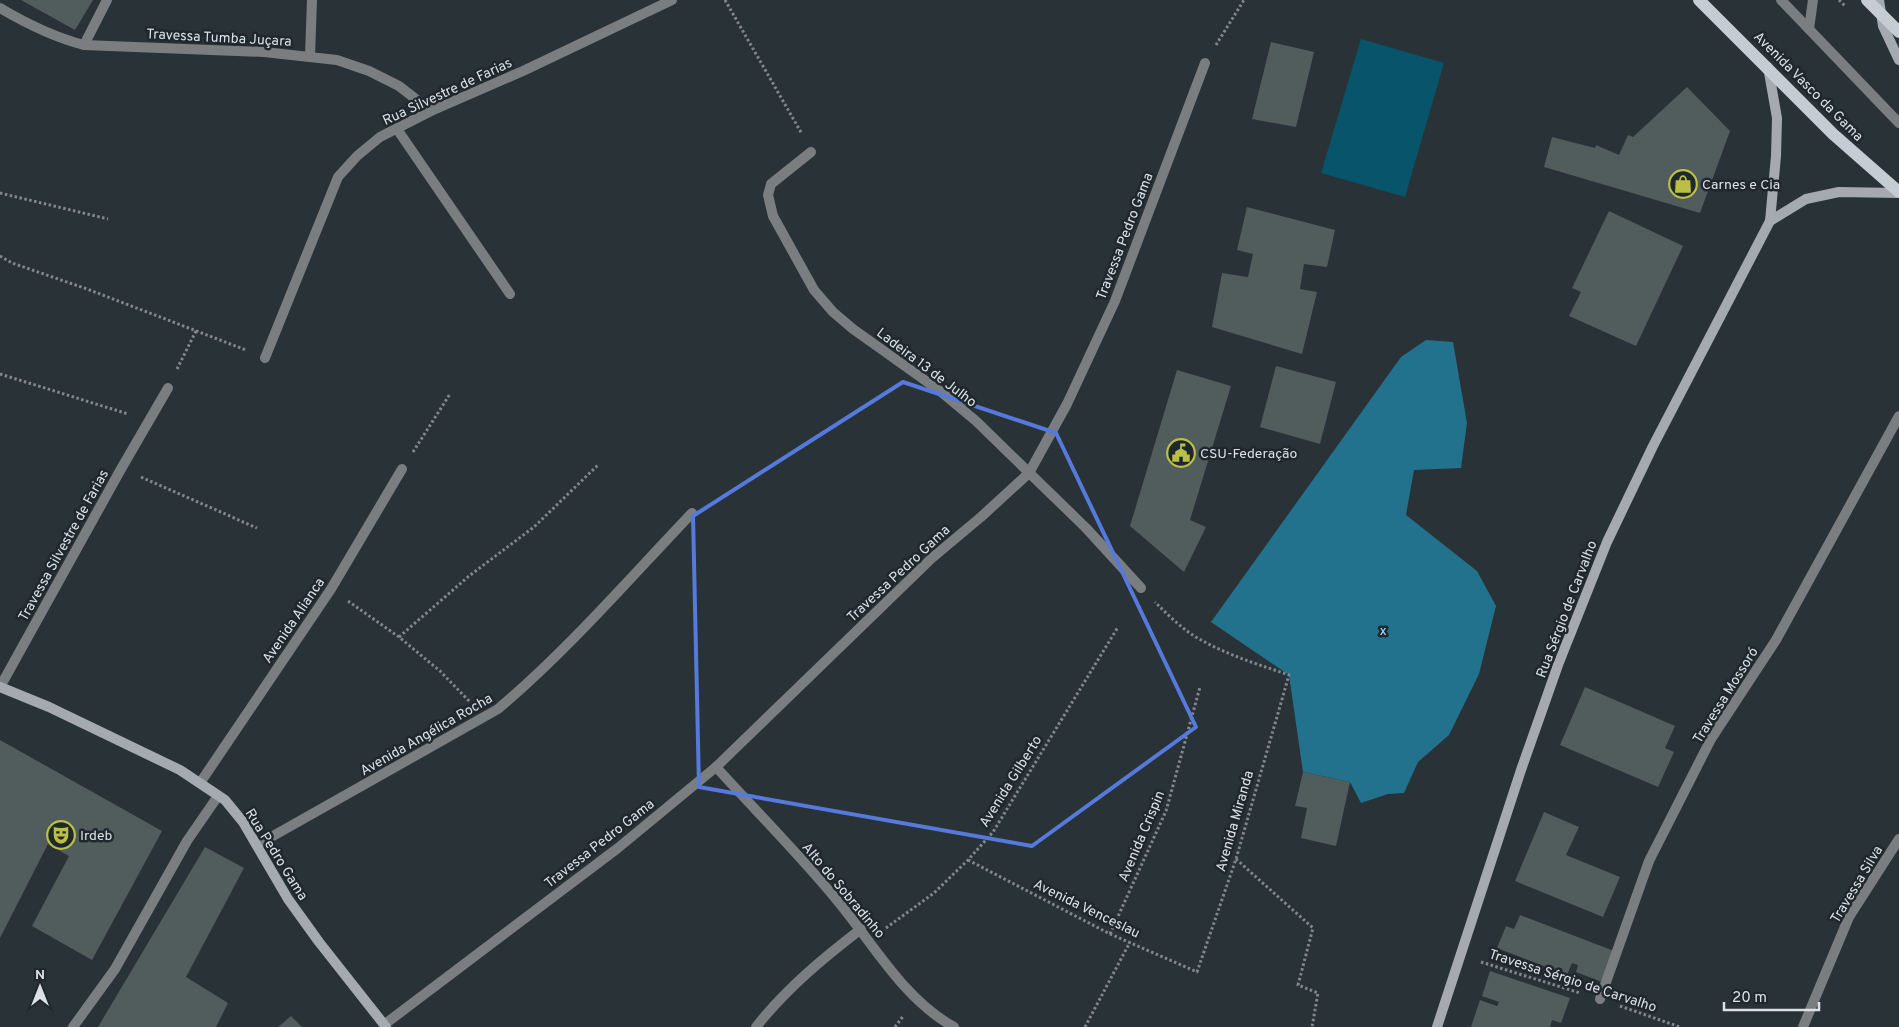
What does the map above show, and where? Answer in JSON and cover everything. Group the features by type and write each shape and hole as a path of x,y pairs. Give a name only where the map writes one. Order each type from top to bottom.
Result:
{"main road":[{"name":"Avenida Vasco da Gama","path":"1699,0 1834,134 1899,192"},
{"path":"1867,0 1899,32"}],"street":[{"path":"84,45 108,0"},
{"path":"310,56 312,0"},
{"name":"Rua Silvestre de Farias","path":"265,358 338,177 357,156 380,138 431,111 523,71 672,0"},
{"path":"1781,0 1899,123"},
{"path":"1809,29 1813,0"},
{"path":"1879,0 1883,26 1899,60"},
{"name":"Travessa Tumba Juçara","path":"0,8 31,26 62,39 84,45 264,52 337,60 369,71 399,86 431,111"},
{"name":"Travessa Pedro Gama","path":"386,1026 618,848 716,767 932,558 981,518 1029,473 1067,404 1115,301 1204,63"},
{"name":"Rua Sérgio de Carvalho","path":"1437,1027 1520,770 1558,666 1607,542 1653,446 1770,221 1776,156 1777,118 1768,67"},
{"path":"397,128 510,294"},
{"name":"Ladeira 13 de Julho","path":"811,152 771,184 768,195 773,216 814,290 852,328 940,392 976,421 1086,528 1141,588"},
{"path":"1770,221 1806,199 1839,192 1899,192"},
{"name":"Travessa Silvestre de Farias","path":"0,687 168,388"},
{"name":"Travessa Mossoró","path":"1600,999 1649,861 1712,740 1776,640 1899,416"},
{"name":"Avenida Alianca","path":"200,783 331,589 402,469"},
{"name":"Avenida Angélica Rocha","path":"257,845 485,718 519,692 692,513"},
{"name":"Rua Pedro Gama","path":"0,687 49,707 162,762 200,783 225,800 243,822 288,899 386,1026"},
{"name":"Alto do Sobradinho","path":"716,767 823,884 861,929 896,977 916,998 954,1027"},
{"path":"73,1027 114,969 187,841 218,796"},
{"name":"Travessa Silva","path":"1803,1027 1849,917 1899,839"},
{"path":"756,1027 813,966 861,929"}],"path":[{"path":"725,0 811,152"},
{"path":"1204,63 1244,0"},
{"path":"0,193 108,219"},
{"path":"0,256 12,263 87,289 265,358"},
{"path":"168,388 196,331"},
{"path":"0,374 150,420"},
{"path":"402,469 450,394"},
{"path":"399,637 469,576 534,527 599,464"},
{"name":"Travessa Silvestre de Farias","path":"121,469 257,528"},
{"name":"Avenida Miranda","path":"1141,588 1170,616 1202,641 1240,659 1290,675 1236,859 1197,972"},
{"path":"331,589 399,637 440,671 485,718"},
{"name":"Avenida Gilberto","path":"869,940 934,893 993,832 1118,627"},
{"name":"Avenida Crispin","path":"1110,934 1166,811 1200,688"},
{"path":"1236,859 1313,928 1298,984 1318,994 1312,1027"},
{"name":"Avenida Venceslau","path":"968,860 1110,934 1197,972"},
{"path":"1084,1027 1130,942"},
{"name":"Travessa Sérgio de Carvalho","path":"1459,955 1600,999 1680,1027"}],"highlighted area":[{"path":"903,382 1056,433 1196,727 1032,846 699,787 693,516"}],"shaded area":[{"path":"1361,39 1444,63 1405,197 1321,173"}],"green space":[{"name":"x","path":"1426,340 1453,342 1467,423 1461,468 1414,470 1406,515 1477,571 1496,606 1479,674 1449,735 1418,762 1404,793 1388,794 1361,803 1350,782 1303,772 1289,675 1211,622 1401,357"}],"building":[{"path":"21,0 93,0 75,30"},
{"path":"1271,42 1314,52 1296,127 1252,119"},
{"path":"1687,87 1730,131 1700,213 1544,167 1552,137 1595,148 1596,145 1619,155 1628,135 1633,137"},
{"path":"1247,207 1335,230 1327,267 1304,264 1300,289 1317,292 1302,354 1212,327 1222,273 1248,277 1253,254 1237,250"},
{"path":"1609,211 1683,246 1636,346 1569,316 1581,292 1572,288"},
{"path":"1276,366 1336,382 1320,444 1260,427"},
{"name":"CSU-Federação","path":"1177,370 1231,386 1190,520 1206,527 1184,572 1130,526"},
{"path":"1585,687 1675,726 1665,748 1674,752 1658,787 1560,745"},
{"path":"0,740 162,831 92,960 32,926 69,856 48,844 0,938"},
{"path":"1303,772 1350,782 1336,846 1301,838 1307,808 1295,806"},
{"path":"1544,812 1579,827 1566,855 1620,877 1603,917 1515,881"},
{"path":"205,847 244,868 186,977 228,1003 216,1027 98,1027"},
{"path":"1520,915 1614,951 1602,982 1576,972 1578,965 1572,963 1567,975 1497,948 1506,926 1514,929"},
{"path":"1490,971 1570,998 1561,1023 1552,1020 1550,1027 1471,1027 1480,1000 1497,1006 1499,1002 1482,996"},
{"path":"291,1016 302,1027 278,1027"}],"place":[{"name":"Carnes e Cia","path":"1683,184"},
{"name":"CSU-Federação","path":"1181,453"},
{"name":"Irdeb","path":"61,835"}]}
